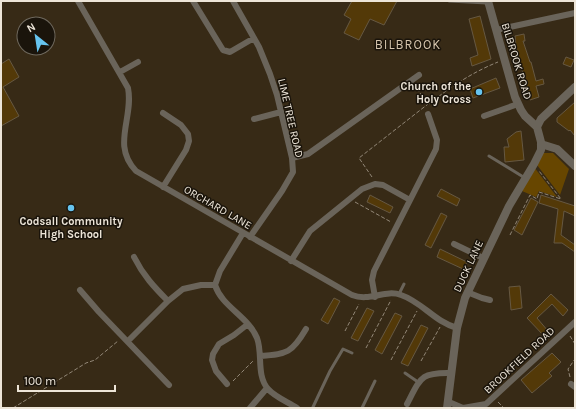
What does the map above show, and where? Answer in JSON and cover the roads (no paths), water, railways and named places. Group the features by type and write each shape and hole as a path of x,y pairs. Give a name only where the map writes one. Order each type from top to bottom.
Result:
{"street":[{"name":"ORCHARD LANE","path":"78,1 128,88 128,113 123,140 126,156 136,171 352,295 365,298 386,294 399,294"},
{"path":"193,1 222,50 230,52 254,38"},
{"name":"LIME TREE ROAD","path":"233,1 254,38 270,74 292,158 293,172 282,191 250,237"},
{"name":"BILBROOK ROAD","path":"488,2 518,104 525,116 537,126"},
{"path":"496,30 575,13"},
{"path":"120,72 138,62"},
{"path":"292,158 308,154 419,75"},
{"path":"575,87 541,119 537,126 541,144 556,149 575,166"},
{"path":"484,116 518,104"},
{"path":"254,119 281,112"},
{"path":"163,113 181,125 188,134 189,140 186,150 163,187"},
{"path":"375,297 372,280 374,271 437,144 428,114"},
{"name":"DUCK LANE","path":"448,405 457,328 467,292 509,206 540,154 541,144"},
{"path":"291,261 306,236 314,227 362,189 375,184 386,186 410,200"},
{"path":"243,233 220,271 215,285 220,296 248,324 257,339 261,356 262,374 267,388 297,408"},
{"path":"454,244 483,258"},
{"path":"134,257 149,282 168,301"},
{"path":"128,341 178,293 189,287 215,285"},
{"path":"80,290 103,317 128,341 169,385"},
{"path":"467,292 490,300"},
{"path":"399,294 416,303 444,324 457,328"},
{"name":"BROOKFIELD ROAD","path":"448,405 463,408 486,404 575,322"},
{"path":"227,384 216,372 212,360 213,354 219,344 248,324"},
{"path":"261,356 280,354 293,348 306,329"},
{"path":"407,404 418,382 430,374 452,373"},
{"path":"250,408 267,388"}],"lane":[{"path":"449,1 488,2"},
{"path":"489,156 525,178"},
{"path":"399,294 404,284"},
{"path":"313,408 330,371 343,349 352,353"},
{"path":"405,373 418,382"},
{"path":"362,408 375,381"}],"place":[{"name":"Church of the Holy Cross","path":"479,92"},
{"name":"Codsall Community High School","path":"71,208"}],"district":[{"name":"BILBROOK","path":"408,44"}]}
